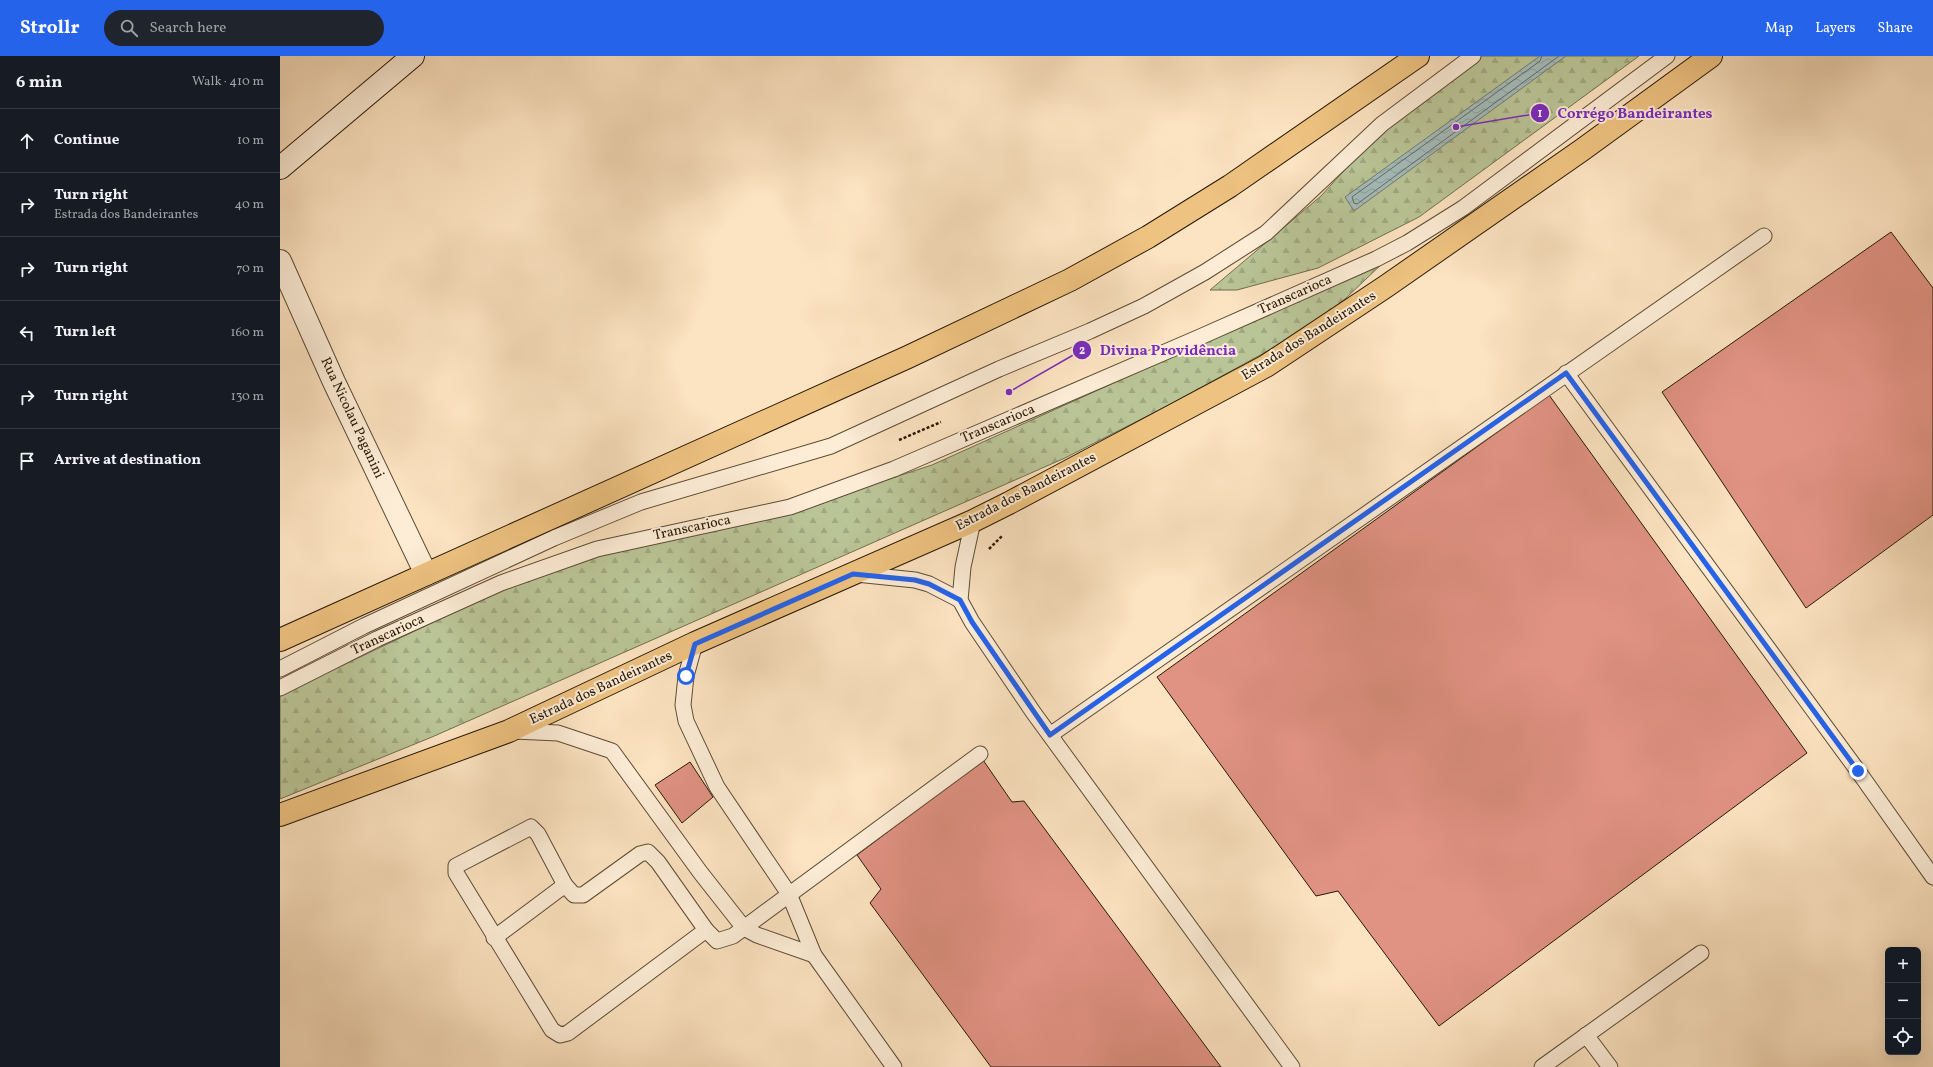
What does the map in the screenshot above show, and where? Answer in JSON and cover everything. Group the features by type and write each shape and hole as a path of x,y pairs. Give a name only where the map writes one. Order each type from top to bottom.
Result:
{"main road":[{"path":"280,640 908,357 1070,280 1148,237 1230,186 1418,56"},
{"name":"Estrada dos Bandeirantes","path":"280,815 509,731 695,644 973,521 1266,366 1392,283 1576,155 1711,56"}],"street":[{"path":"280,168 413,56"},
{"name":"Rua Nicolau Paganini","path":"280,261 334,382 426,574"}],"lane":[{"name":"Transcarioca","path":"280,669 364,626 554,538 641,502 831,446 1144,306 1205,272 1266,233 1382,124 1473,56"},
{"name":"Transcarioca","path":"280,688 377,640 501,582 596,549 790,507 894,469 1376,259 1463,208 1667,56"},
{"path":"1050,735 1764,236"},
{"path":"1566,373 1858,771 1933,877"},
{"path":"960,600 964,567 973,521"},
{"path":"853,574 915,580 929,584 960,600 972,622 1050,735 1292,1067"},
{"path":"695,644 686,676 683,705 686,721 717,787 788,894 814,955 894,1067"},
{"path":"509,731 558,733 612,751 700,872 744,928 757,935 814,955"},
{"path":"706,930 568,1032 560,1035 552,1030 494,938 456,874 456,866 531,827 538,834 565,884 574,895 583,895 640,854 648,852 658,862 706,930 717,941 733,936 980,754"},
{"path":"494,938 565,884"},
{"path":"1542,1067 1701,952"},
{"path":"1586,1034 1610,1067"}],"path":[{"path":"898,441 941,422"}],"green space":[{"path":"1480,56 1639,56 1419,217 1318,268 1237,290 1210,290 1321,196 1372,140"},
{"path":"1386,260 1345,299 1299,334 1163,408 1065,458 432,737 280,799 280,696 299,686 522,580 615,549 769,518 932,465"}],"water":[{"path":"1540,56 1566,56 1354,211 1345,197"}],"building":[{"path":"1891,232 1933,288 1933,515 1806,608 1662,392"},
{"path":"1549,395 1807,753 1439,1026 1338,891 1316,896 1157,677"},
{"path":"983,760 1012,802 1024,801 1221,1067 991,1067 870,903 881,889 857,855"},
{"path":"690,762 713,797 682,823 655,785"}],"place":[{"name":"Corrégo Bandeirantes","path":"1456,127"},
{"name":"Divina Providência","path":"1009,392"}],"route":[{"path":"686,676 695,644 853,574 915,580 929,584 960,600 972,622 1050,735 1566,373 1858,771"}]}
